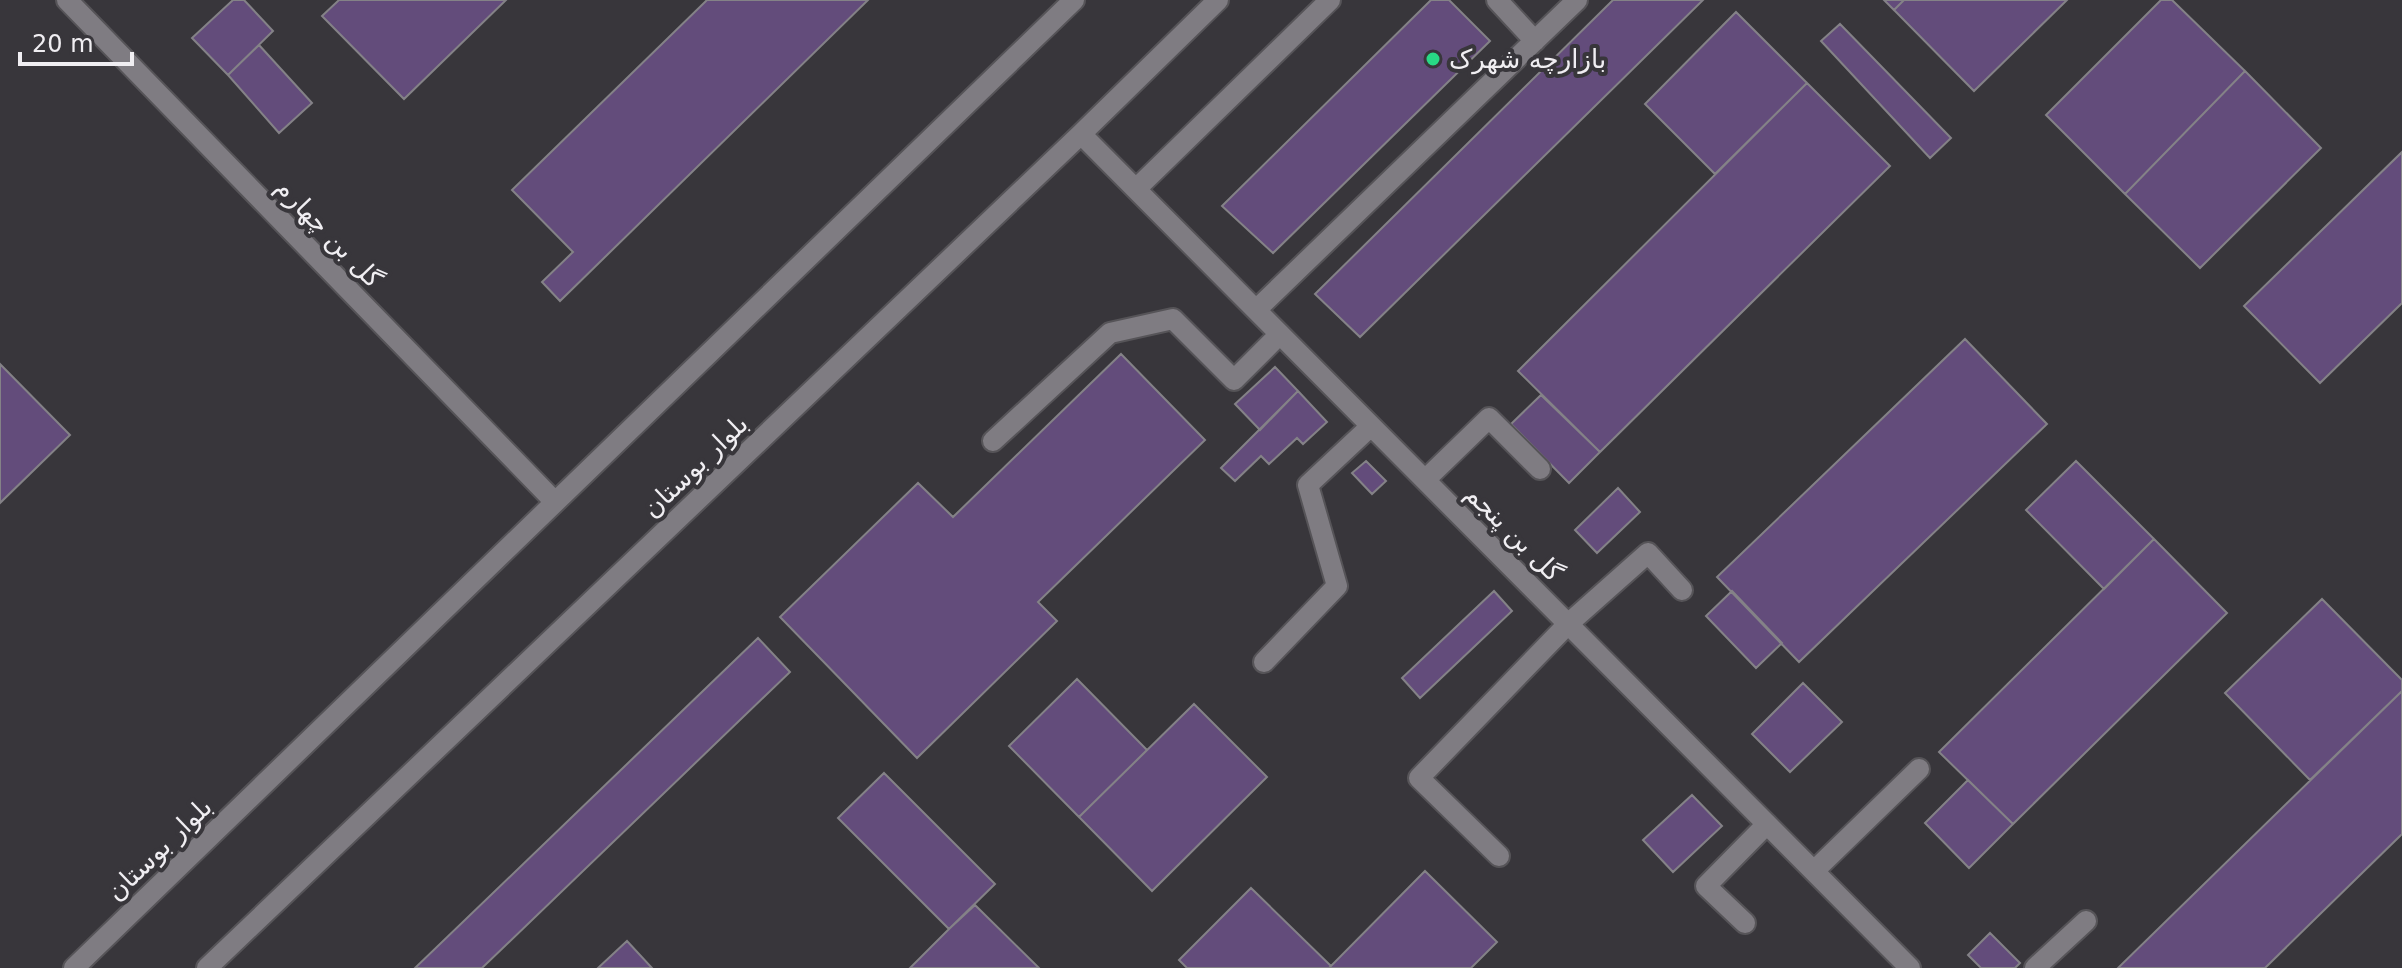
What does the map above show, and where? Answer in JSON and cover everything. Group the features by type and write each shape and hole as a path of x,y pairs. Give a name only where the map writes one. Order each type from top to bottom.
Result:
{"street":[{"name":"گل بن چهارم","path":"67,0 555,502"},
{"name":"بلوار بوستان","path":"74,968 1074,0"},
{"name":"بلوار بوستان","path":"213,966 1218,0"},
{"path":"1136,189 1330,0"},
{"path":"1497,0 1535,41"},
{"path":"1256,310 1577,0"},
{"name":"گل بن پنجم","path":"1081,134 1910,968"},
{"path":"993,441 1110,333 1173,319 1234,380 1280,334"},
{"path":"1425,480 1489,418 1540,469"},
{"path":"1264,662 1337,586 1308,485 1371,426"},
{"path":"1499,856 1419,778 1568,624 1648,553 1682,590"},
{"path":"1814,871 1919,769"},
{"path":"1745,923 1706,886 1767,824"},
{"path":"2035,968 2086,921"}],"building":[{"path":"233,0 244,0 273,31 228,75 192,38"},
{"path":"339,0 506,0 404,99 322,16"},
{"path":"707,0 868,0 560,301 542,282 573,252 512,190"},
{"path":"1431,0 1449,0 1490,41 1273,253 1222,206"},
{"path":"1613,0 1703,0 1360,337 1315,294"},
{"path":"1884,0 1904,0 1894,10"},
{"path":"1904,0 2067,0 1974,91 1894,10"},
{"path":"2161,0 2172,0 2245,71 2125,194 2046,115"},
{"path":"1736,12 1807,83 1715,174 1645,104"},
{"path":"1840,24 1951,138 1930,158 1821,41"},
{"path":"259,45 312,103 279,133 228,75"},
{"path":"2245,71 2321,148 2200,268 2125,194"},
{"path":"1807,83 1890,166 1600,452 1518,371"},
{"path":"2402,152 2402,303 2320,383 2244,306"},
{"path":"1965,339 2047,424 1799,662 1717,577"},
{"path":"1121,354 1205,440 1038,602 1057,621 917,758 780,617 918,483 953,517"},
{"path":"0,364 70,435 0,503"},
{"path":"1275,367 1298,391 1260,430 1235,404"},
{"path":"1298,391 1327,422 1303,444 1297,438 1269,464 1261,456 1235,481 1221,468"},
{"path":"1541,395 1600,452 1569,483 1511,424"},
{"path":"1366,461 1386,481 1372,494 1352,473"},
{"path":"2076,461 2154,539 2104,589 2026,510"},
{"path":"1618,488 1640,512 1597,553 1575,530"},
{"path":"2154,539 2227,613 2013,824 1939,752"},
{"path":"1494,591 1512,611 1420,698 1402,678"},
{"path":"1732,591 1782,643 1756,668 1706,616"},
{"path":"2322,599 2402,680 2402,691 2310,780 2225,693"},
{"path":"758,638 790,672 482,968 415,968"},
{"path":"1077,679 1147,750 1079,817 1009,746"},
{"path":"1803,683 1842,722 1790,772 1752,734"},
{"path":"2402,691 2402,834 2265,968 2118,968"},
{"path":"1194,704 1267,777 1152,891 1079,817"},
{"path":"884,773 995,884 949,929 838,818"},
{"path":"1968,780 2013,824 1969,868 1925,823"},
{"path":"1692,795 1722,826 1673,872 1643,840"},
{"path":"1425,871 1497,942 1471,968 1329,968"},
{"path":"1251,888 1331,966 1329,968 1187,968 1179,960"},
{"path":"975,905 1039,968 910,968 949,929"},
{"path":"1990,933 2020,963 2015,968 1981,968 1968,955"},
{"path":"627,941 652,968 598,968"}],"place":[{"name":"بازارچه شهرک","path":"1433,59"}]}
